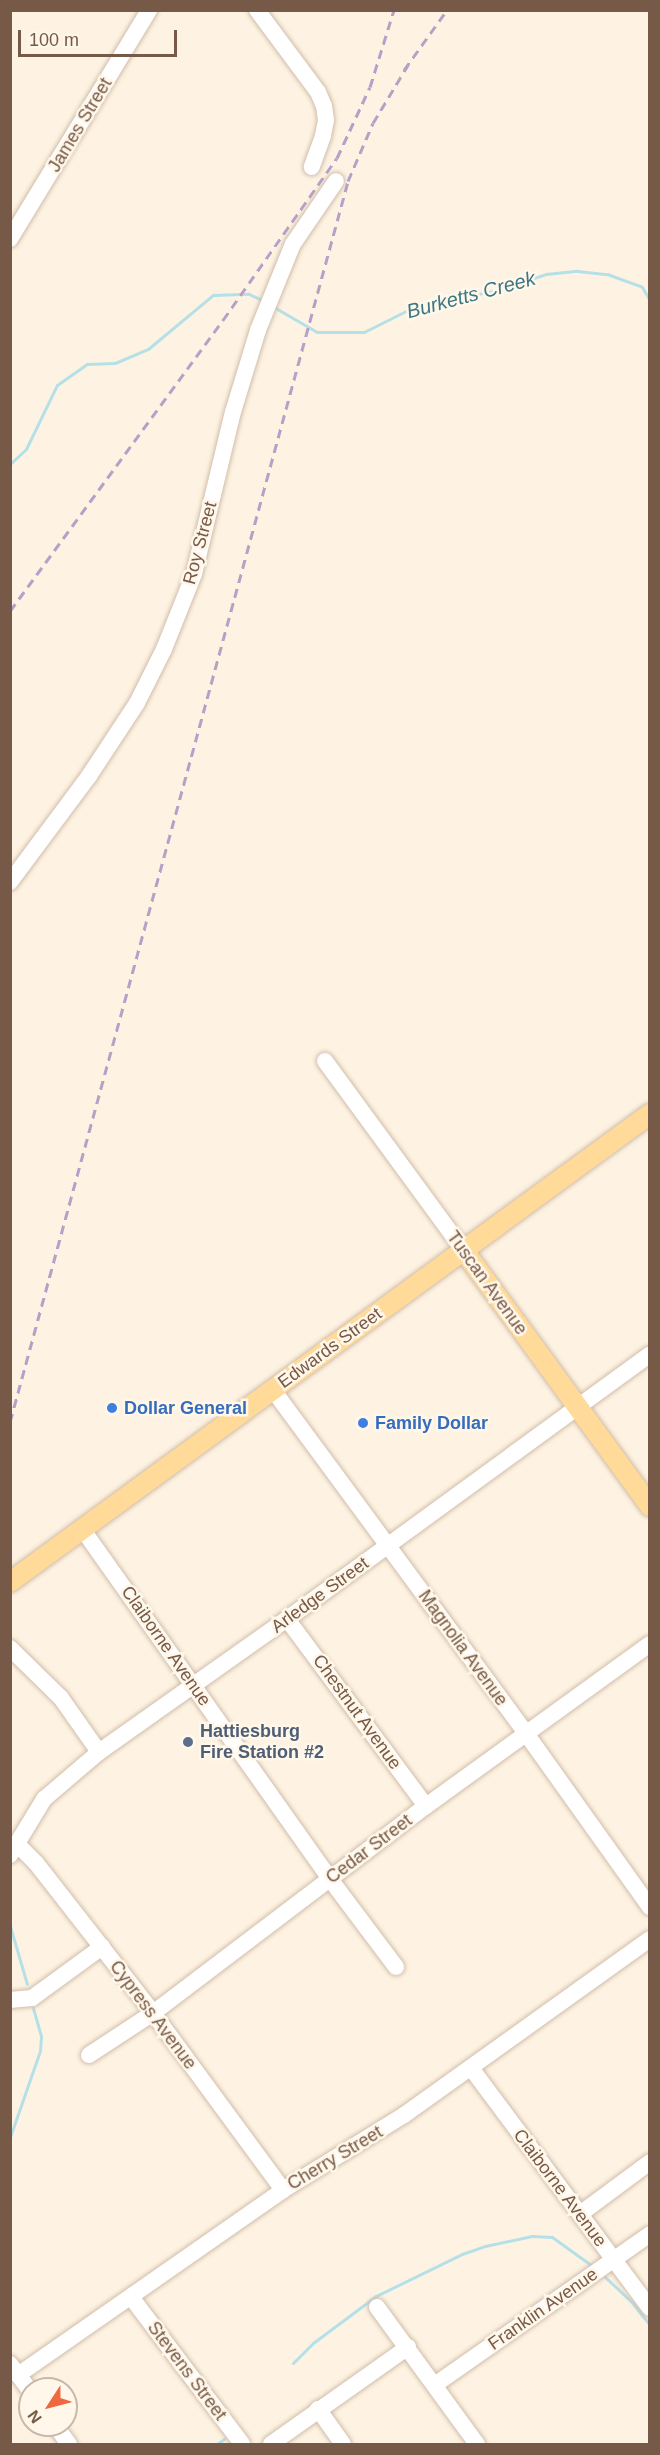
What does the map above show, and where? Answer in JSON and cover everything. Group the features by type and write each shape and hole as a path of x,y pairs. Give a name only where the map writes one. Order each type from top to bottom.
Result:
{"main road":[{"name":"Edwards Street","path":"10,1582 650,1114"},
{"name":"Tuscan Avenue","path":"464,1251 650,1506"}],"street":[{"name":"James Street","path":"10,239 149,10"},
{"path":"257,10 318,92 324,106 326,120 323,136 312,167"},
{"name":"Roy Street","path":"10,882 88,776 137,703 164,649 194,574 233,412 258,330 299,233 336,181"},
{"name":"Tuscan Avenue","path":"325,1060 464,1251"},
{"name":"Arledge Street","path":"14,1849 44,1799 99,1752 288,1619 650,1354"},
{"name":"Magnolia Avenue","path":"273,1390 525,1732 650,1907"},
{"name":"Claiborne Avenue","path":"83,1530 330,1879 396,1967"},
{"name":"Chestnut Avenue","path":"288,1619 426,1806"},
{"name":"Cedar Street","path":"89,2055 153,2013 525,1732 650,1644"},
{"path":"10,1648 54,1689 99,1752"},
{"name":"Cypress Avenue","path":"14,1849 36,1863 153,2013 283,2190"},
{"name":"Cherry Street","path":"14,2369 131,2297 283,2190 374,2134 471,2068 650,1939"},
{"path":"10,2000 32,1998 102,1947"},
{"name":"Claiborne Avenue","path":"471,2068 650,2308"},
{"path":"580,2214 650,2162"},
{"name":"Franklin Avenue","path":"435,2384 650,2234"},
{"name":"Stevens Street","path":"131,2297 242,2445"},
{"path":"377,2307 477,2445"},
{"path":"271,2445 318,2409 408,2347"},
{"path":"318,2409 343,2445"}],"waterway":[{"name":"Burketts Creek","path":"272,306 317,332 364,332 416,306 498,290 546,274 577,271 607,274 642,287 650,301"},
{"name":"Burketts Creek","path":"10,464 26,449 57,385 87,364 115,363 148,349 213,295 249,294 264,301"},
{"path":"10,1926 27,1984"},
{"path":"10,2137 40,2051 41,2036 33,2008"},
{"path":"293,2363 313,2343 376,2296 462,2254 485,2246 532,2236 552,2237 591,2265"},
{"path":"605,2277 631,2301 650,2325"},
{"path":"217,2444 224,2439"}],"railway":[{"path":"10,611 223,320 337,158 370,87 394,10"},
{"path":"404,70 447,10"},
{"path":"10,1422 348,181 373,123 408,65"}],"place":[{"name":"Dollar General","path":"112,1408"},
{"name":"Family Dollar","path":"363,1423"},
{"name":"Hattiesburg Fire Station #2","path":"188,1742"}]}
